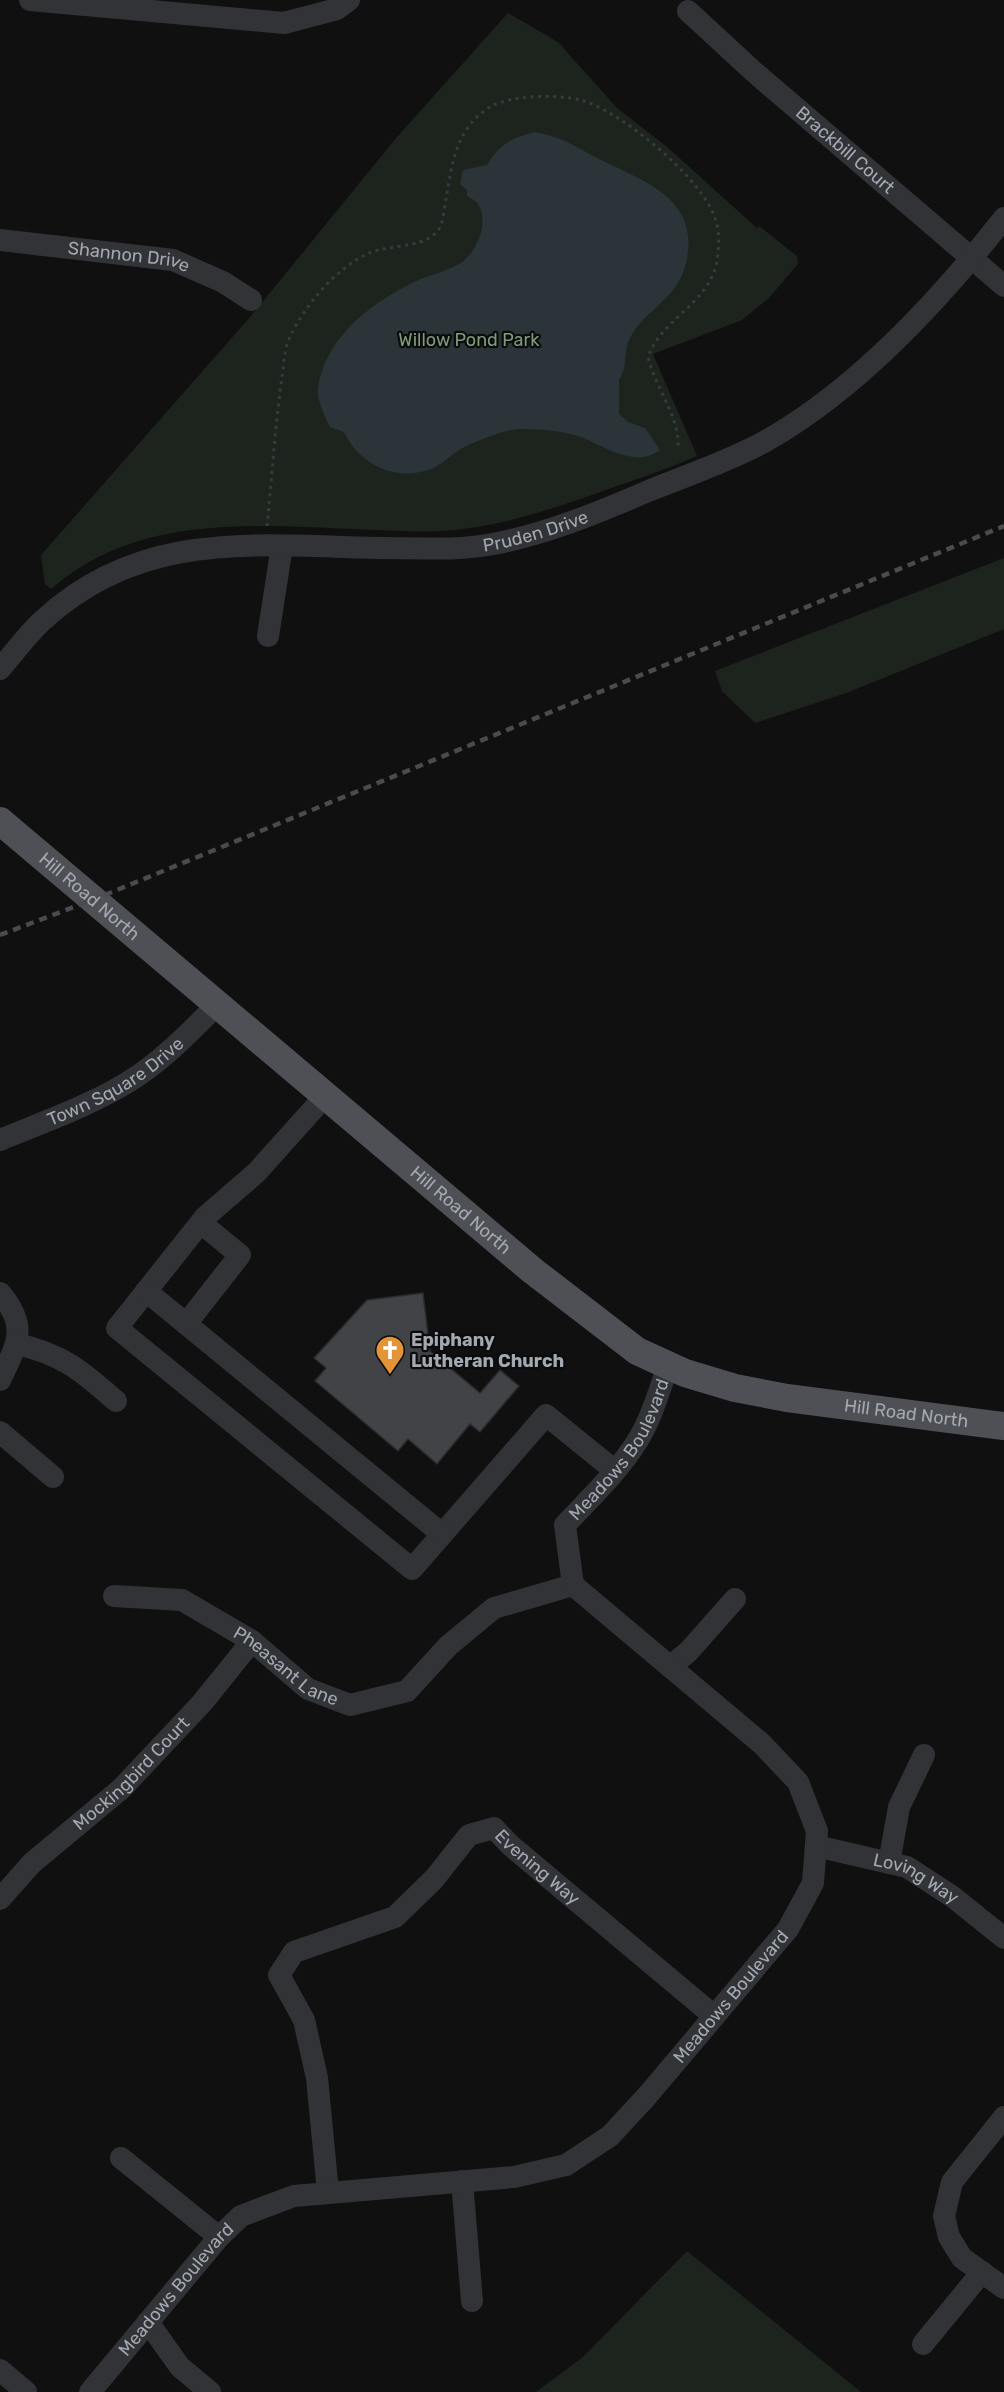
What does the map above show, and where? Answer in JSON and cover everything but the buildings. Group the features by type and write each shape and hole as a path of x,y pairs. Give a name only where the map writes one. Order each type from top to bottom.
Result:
{"main road":[{"name":"Hill Road North","path":"0,821 594,1321 637,1351 668,1366 710,1381 787,1398 1004,1425"}],"street":[{"path":"30,0 102,4 284,23 337,9 349,0"},
{"name":"Brackbill Court","path":"688,11 753,71 1004,286"},
{"name":"Pruden Drive","path":"0,669 42,621 64,603 108,575 132,564 183,550 273,546 418,548 491,544 571,522 740,454 785,429 848,384 973,258 1004,218"},
{"name":"Shannon Drive","path":"0,240 173,260 223,282 251,300"},
{"path":"268,636 273,546"},
{"name":"Town Square Drive","path":"0,1140 51,1119 137,1077 161,1059 218,1004"},
{"path":"326,1095 258,1172 201,1222 117,1328 412,1569 546,1415 614,1470"},
{"path":"186,1324 240,1255 201,1222"},
{"path":"146,1291 442,1534"},
{"path":"0,1293 15,1310 17,1344 0,1380"},
{"path":"17,1344 55,1354 78,1368 116,1401"},
{"name":"Meadows Boulevard","path":"90,2392 219,2237 241,2216 294,2196 514,2177 566,2165 610,2136 788,1929 813,1883 816,1846 817,1831 798,1782 762,1744 573,1585 565,1525 637,1441 650,1417 668,1366"},
{"path":"0,1432 53,1477"},
{"name":"Pheasant Lane","path":"114,1596 182,1600 252,1641 308,1689 350,1705 407,1691 448,1646 494,1608 573,1585"},
{"path":"670,1667 689,1651 735,1599"},
{"name":"Mockingbird Court","path":"0,1899 32,1863 121,1789 202,1703 252,1641"},
{"path":"889,1863 899,1807 924,1755"},
{"name":"Evening Way","path":"328,2192 317,2078 304,2020 279,1975 294,1952 395,1917 434,1879 469,1835 494,1828 510,1845 714,2016"},
{"name":"Loving Way","path":"816,1846 907,1867 953,1898 1004,1938"},
{"path":"1004,2117 952,2182 947,2195 944,2216 949,2237 962,2258 1004,2288"},
{"path":"121,2158 219,2237"},
{"path":"462,2181 472,2301"},
{"path":"923,2344 982,2272"},
{"path":"148,2322 180,2367 210,2392"},
{"path":"0,2370 27,2392"}],"path":[{"path":"273,546 288,341 309,306 349,262 376,249 432,236 439,228 443,214 459,140 470,122 492,106 533,96 580,100 625,122 669,158 703,194 715,217 718,234 717,261 711,280 703,294 666,329 652,346 648,357 679,436 678,448"}],"green space":[{"name":"Willow Pond Park","path":"508,13 558,42 617,108 666,146 757,228 759,226 797,256 798,264 769,298 742,320 653,354 697,456 517,519 463,529 420,531 248,526 206,528 164,535 124,546 86,564 51,589 45,584 41,555 251,316 397,137"},
{"path":"1004,558 1004,629 849,692 755,723 722,691 715,671"},
{"path":"687,2251 861,2392 536,2392 583,2357"}],"shaded area":[{"path":"534,132 569,143 654,187 680,211 687,227 688,247 680,280 643,320 630,338 626,349 624,369 619,380 619,414 628,422 645,428 660,450 651,455 633,457 614,452 573,434 515,429 471,444 428,470 403,473 379,467 359,453 344,432 330,427 318,397 322,370 339,339 350,326 377,303 414,282 465,260 476,246 482,229 482,220 478,204 467,196 467,190 460,184 463,170 487,165 501,147"}],"railway":[{"path":"0,935 95,899 1004,526"}],"place":[{"name":"Epiphany Lutheran Church","path":"390,1376"}]}
